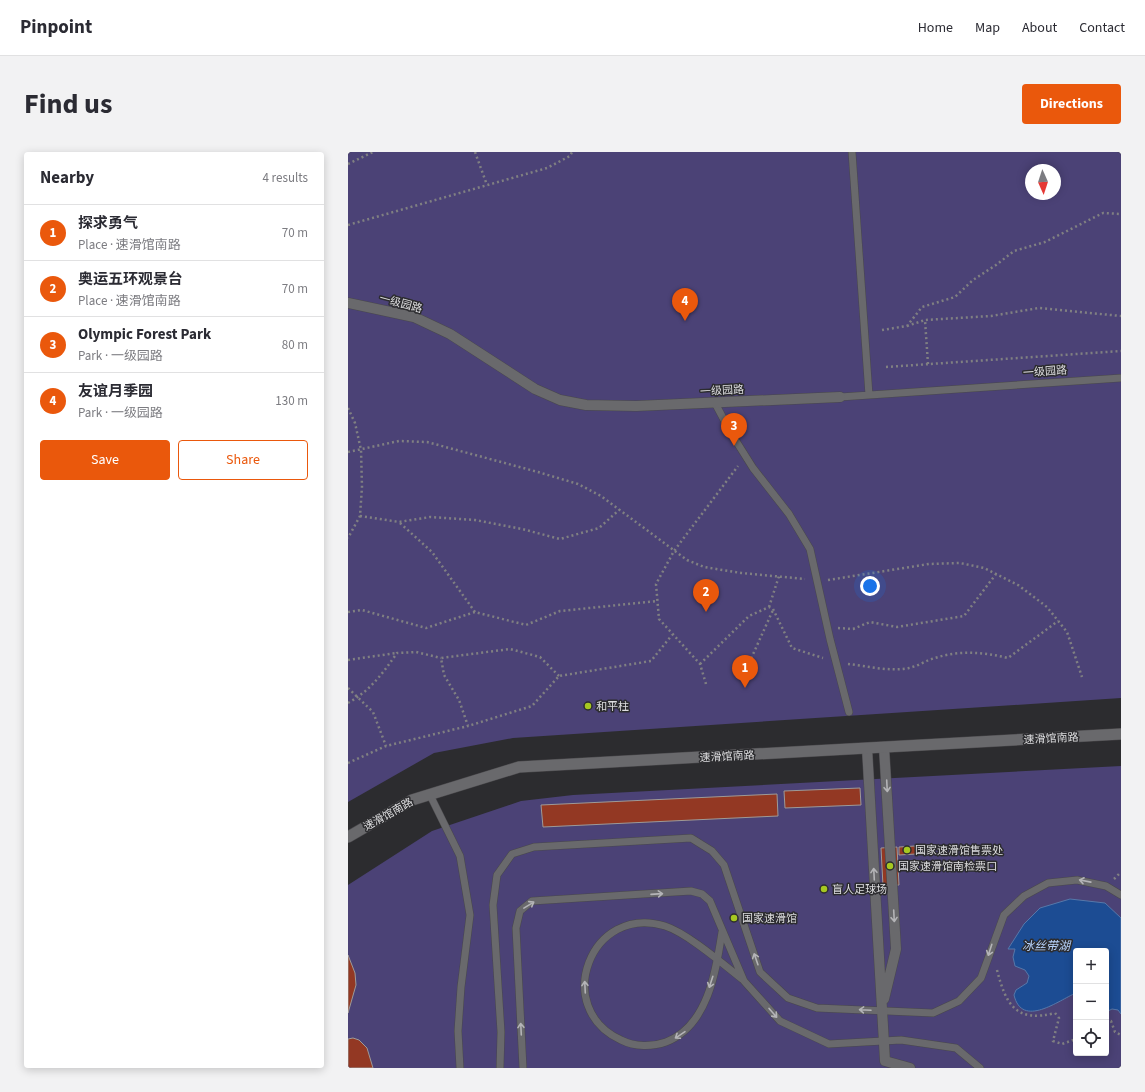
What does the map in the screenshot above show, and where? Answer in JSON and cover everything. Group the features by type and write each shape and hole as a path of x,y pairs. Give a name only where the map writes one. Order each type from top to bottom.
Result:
{"street":[{"name":"一级园路","path":"348,303 414,317 450,334 535,389 560,400 586,405 636,406 840,396"},
{"name":"速滑馆南路","path":"348,837 412,800 519,767 1121,734"},
{"path":"881,1010 896,949 884,747"},
{"path":"866,748 885,1060 910,1068"}],"lane":[{"path":"852,152 868,395"},
{"name":"一级园路","path":"840,396 1121,378"},
{"path":"715,402 746,456 789,514 810,549 827,626 849,712"},
{"path":"430,795 460,856 470,915 461,987 458,1031 460,1068"},
{"path":"500,1068 501,1032 493,905 497,875 512,854 534,847 691,838 712,851 724,865 760,972 788,998 817,1008 933,1013 959,1001 981,978 992,943 1004,914 1024,896 1048,883 1077,880 1106,886 1121,894"},
{"path":"523,1068 516,928 520,911 532,901 691,892 702,894 710,901 744,981"},
{"path":"722,931 718,960 699,1016 682,1033 661,1044 637,1045 614,1037 596,1021 586,999 585,975 593,953 609,935 630,925 642,923 666,926 677,931 718,960 744,981 780,1021 829,1044 901,1040 956,1048 980,1068"}],"path":[{"path":"348,164 373,152"},
{"path":"475,152 487,185"},
{"path":"348,225 547,168 570,156 572,152"},
{"path":"907,326 922,307 955,297 973,280 1014,251 1045,242 1103,212 1121,214"},
{"path":"882,330 907,326 925,320 991,316 1039,308 1121,316"},
{"path":"925,320 928,364"},
{"path":"886,367 1121,351"},
{"path":"348,408 355,423 361,450 362,487 360,516 348,538"},
{"path":"348,452 399,441 427,442 578,484 601,496 687,560 704,567 742,573 817,581 929,564 960,563 984,568 1018,585 1046,607 1067,632 1082,677"},
{"path":"706,684 700,664 659,619 656,584 674,551 746,456"},
{"path":"360,516 399,522 430,517 475,520 522,528 560,539 599,528 619,510"},
{"path":"399,522 432,552 475,612"},
{"path":"827,626 853,630 870,622 897,627 964,616 996,574"},
{"path":"769,607 779,576"},
{"path":"348,612 362,610 426,628 475,612 526,625 560,611 658,601"},
{"path":"700,664 749,616 769,607 774,609 792,648 836,662 885,668 909,668 934,658 957,652 986,653 1008,658 1058,621"},
{"path":"745,672 774,609"},
{"path":"348,763 386,746 468,726 532,706 559,676 651,661 672,635"},
{"path":"348,660 397,653 416,652 441,658 510,649 540,657 559,676"},
{"path":"348,703 358,698 380,678 397,653"},
{"path":"441,658 444,675 459,700 468,726"},
{"path":"348,688 373,712 386,746"},
{"path":"992,943 995,965 1001,987 1012,1007 1028,1016 1040,1017 1055,1013 1059,1018 1052,1041 1062,1044 1073,1040"},
{"path":"1109,1022 1112,1021 1115,1032 1121,1035"}],"shaded area":[{"path":"348,152 1121,152 1121,698 513,738 434,753 348,802"},
{"name":"国家速滑馆","path":"1121,766 1121,1068 348,1068 348,885 432,831 521,801 573,795"}],"water":[{"name":"冰丝带湖","path":"1070,899 1105,903 1121,918 1121,1014 1118,1010 1112,1009 1109,1010 1109,948 1073,948 1073,995 1051,1006 1033,1011 1025,1010 1018,1005 1014,995 1016,990 1027,983 1029,976 1025,970 1015,966 1013,957 1015,949 1008,949 1024,924 1040,908"}],"building":[{"path":"860,788 861,805 785,808 784,791"},
{"path":"777,794 778,816 543,827 541,805"},
{"name":"国家速滑馆售票处","path":"915,846 916,854 899,855 899,847"},
{"name":"国家速滑馆南检票口","path":"897,847 899,885 883,886 881,848"},
{"path":"348,955 355,973 356,985 348,1013"},
{"path":"353,1038 359,1040 367,1048 373,1068 348,1068 348,1039"}],"place":[{"name":"友谊月季园","path":"685,321"},
{"name":"Olympic Forest Park","path":"734,446"},
{"name":"奥运五环观景台","path":"706,612"},
{"name":"探求勇气","path":"745,688"},
{"name":"和平柱","path":"588,706"},
{"name":"国家速滑馆售票处","path":"907,850"},
{"name":"国家速滑馆南检票口","path":"890,866"},
{"name":"盲人足球场","path":"824,889"},
{"name":"国家速滑馆","path":"734,918"}]}
